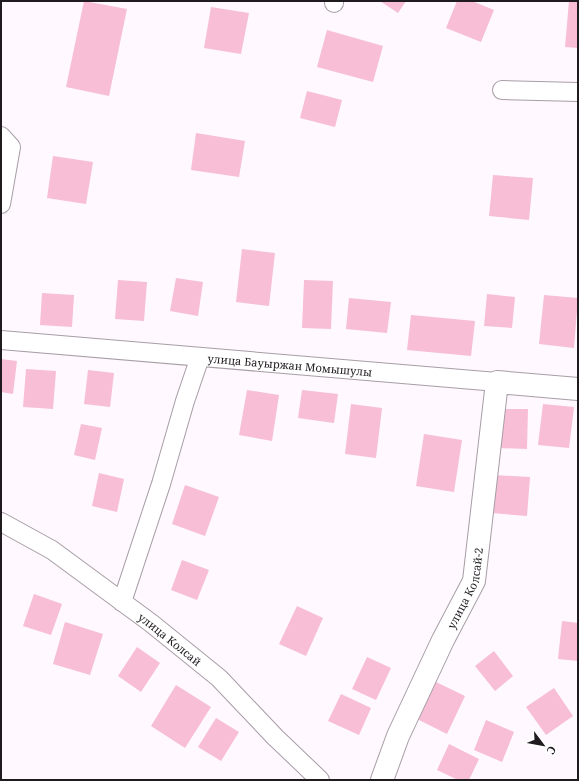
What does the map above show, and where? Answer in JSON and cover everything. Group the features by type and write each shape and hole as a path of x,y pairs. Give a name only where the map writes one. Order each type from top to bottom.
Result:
{"street":[{"path":"502,90 578,92"},
{"path":"1,136 11,147 1,204"},
{"name":"улица Бауыржан Момышулы","path":"1,340 578,389"},
{"path":"122,602 161,484 185,401 200,357"},
{"name":"улица Колсай-2","path":"382,780 398,736 443,640 474,581 497,382"},
{"name":"улица Колсай","path":"1,522 52,550 122,602 219,678 275,737 320,780"}],"building":[{"path":"84,1 127,9 109,96 66,87"},
{"path":"380,1 406,1 398,13"},
{"path":"457,1 472,1 494,10 481,42 446,28"},
{"path":"569,1 578,1 578,48 565,47"},
{"path":"211,7 249,13 241,54 204,48"},
{"path":"327,30 383,46 373,82 317,67"},
{"path":"307,91 342,100 335,127 300,118"},
{"path":"196,133 245,141 239,177 191,170"},
{"path":"53,156 93,162 86,204 47,198"},
{"path":"493,175 533,178 529,220 489,216"},
{"path":"242,249 275,253 269,306 236,302"},
{"path":"176,278 203,282 198,316 170,311"},
{"path":"118,280 147,282 144,321 115,319"},
{"path":"304,280 333,281 331,329 302,328"},
{"path":"42,293 74,295 72,327 40,325"},
{"path":"487,294 515,297 512,328 484,326"},
{"path":"544,295 578,298 574,348 539,344"},
{"path":"349,298 391,302 387,333 346,329"},
{"path":"411,315 475,321 471,356 407,350"},
{"path":"1,359 17,361 13,394 1,392"},
{"path":"26,369 56,371 53,409 23,407"},
{"path":"88,370 114,373 110,407 84,404"},
{"path":"247,390 279,395 272,441 239,435"},
{"path":"302,390 338,394 334,423 298,418"},
{"path":"351,404 382,408 376,458 345,454"},
{"path":"543,404 574,407 569,448 538,445"},
{"path":"500,409 528,409 527,449 498,448"},
{"path":"81,424 102,428 95,460 74,455"},
{"path":"424,434 462,440 454,492 416,486"},
{"path":"99,473 124,479 117,512 92,506"},
{"path":"494,475 530,477 527,516 491,513"},
{"path":"185,485 219,497 205,536 172,524"},
{"path":"182,560 209,570 197,600 171,590"},
{"path":"34,594 62,604 51,635 23,626"},
{"path":"297,606 323,618 306,656 279,644"},
{"path":"562,621 578,623 578,661 558,659"},
{"path":"65,622 103,634 90,675 53,664"},
{"path":"137,647 160,663 141,692 118,676"},
{"path":"494,651 513,676 495,691 475,666"},
{"path":"367,657 391,668 376,700 352,689"},
{"path":"436,682 465,696 447,734 417,719"},
{"path":"176,685 211,707 185,748 151,726"},
{"path":"554,688 573,716 546,735 526,707"},
{"path":"341,694 371,708 359,735 328,721"},
{"path":"216,718 239,732 221,761 198,747"},
{"path":"486,720 514,732 502,762 474,750"},
{"path":"449,744 479,759 469,780 458,780 437,770"}]}
